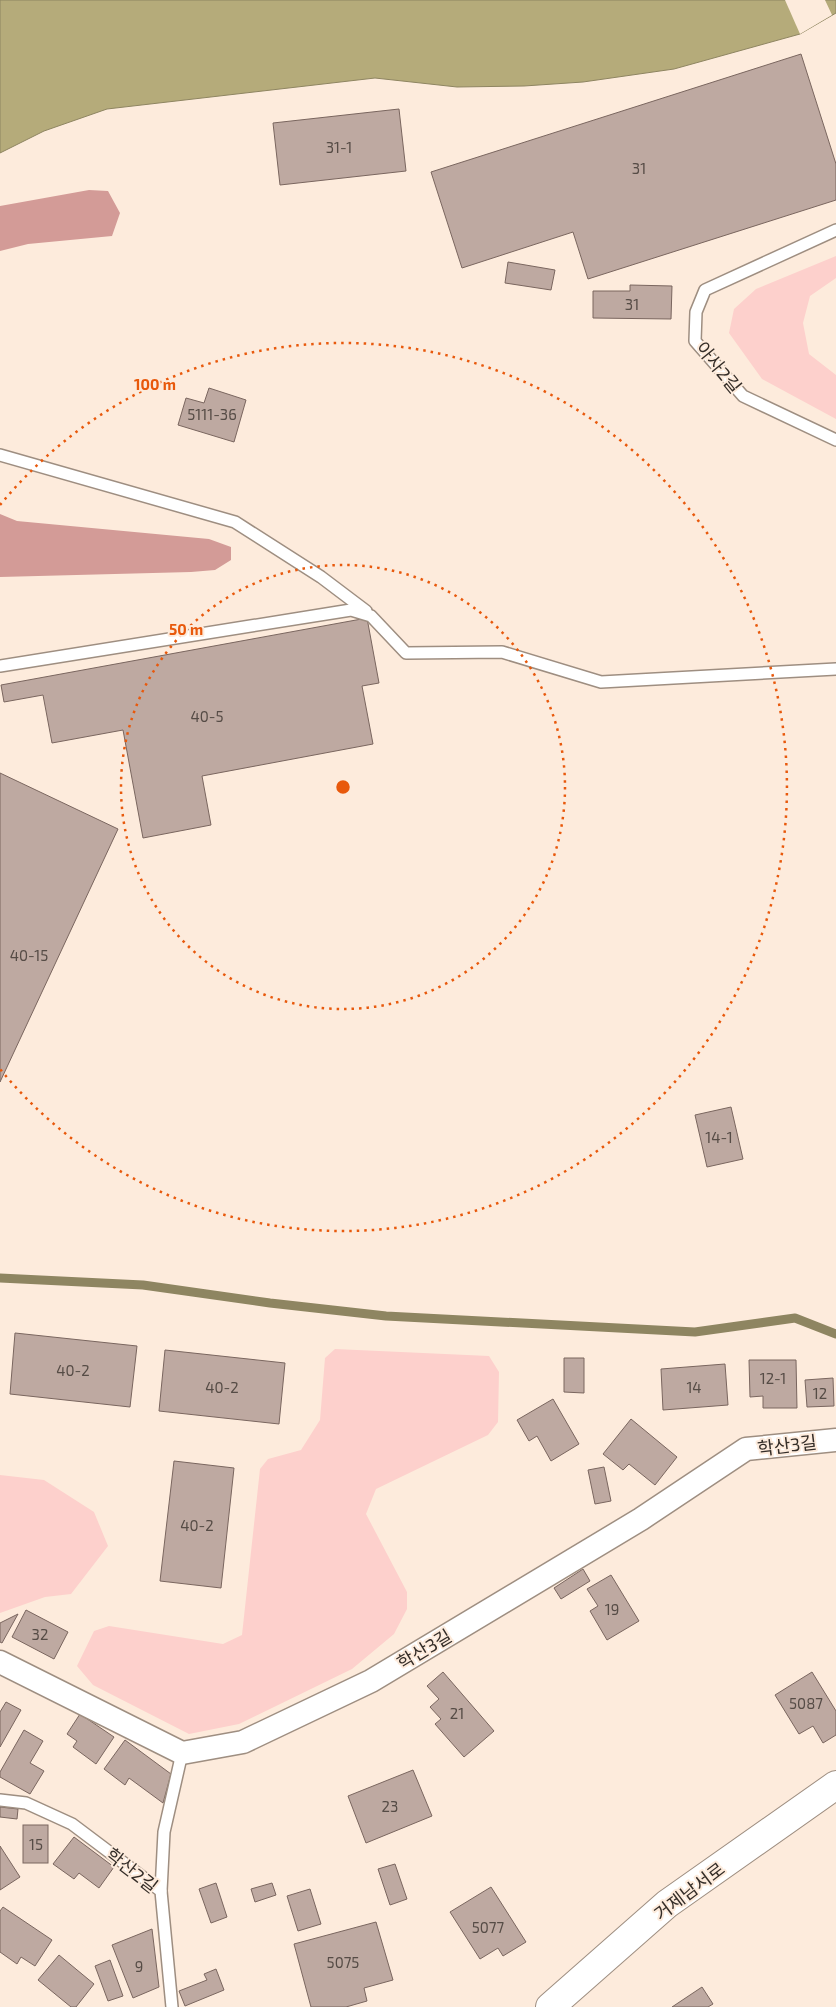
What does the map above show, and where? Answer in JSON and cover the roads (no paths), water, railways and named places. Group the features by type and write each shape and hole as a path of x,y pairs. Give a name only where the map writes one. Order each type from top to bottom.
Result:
{"main road":[{"name":"거제남서로","path":"550,2007 667,1904 836,1785"}],"street":[{"name":"학산3길","path":"182,1753 242,1742 371,1681 641,1518 746,1449 836,1440"},
{"path":"0,1662 182,1753"}],"lane":[{"name":"아사2길","path":"836,230 706,290 696,312 695,341 743,396 836,440"},
{"path":"0,455 235,522 322,577 371,616 406,653 502,652 601,682 836,670"},
{"path":"0,666 351,610 371,616"},
{"path":"162,1891 164,1832 182,1753"},
{"name":"학산2길","path":"0,1800 26,1803 72,1824 162,1891 172,2007"}],"waterway":[{"path":"0,1278 143,1285 270,1303 386,1316 695,1332 795,1318 836,1334"}]}
